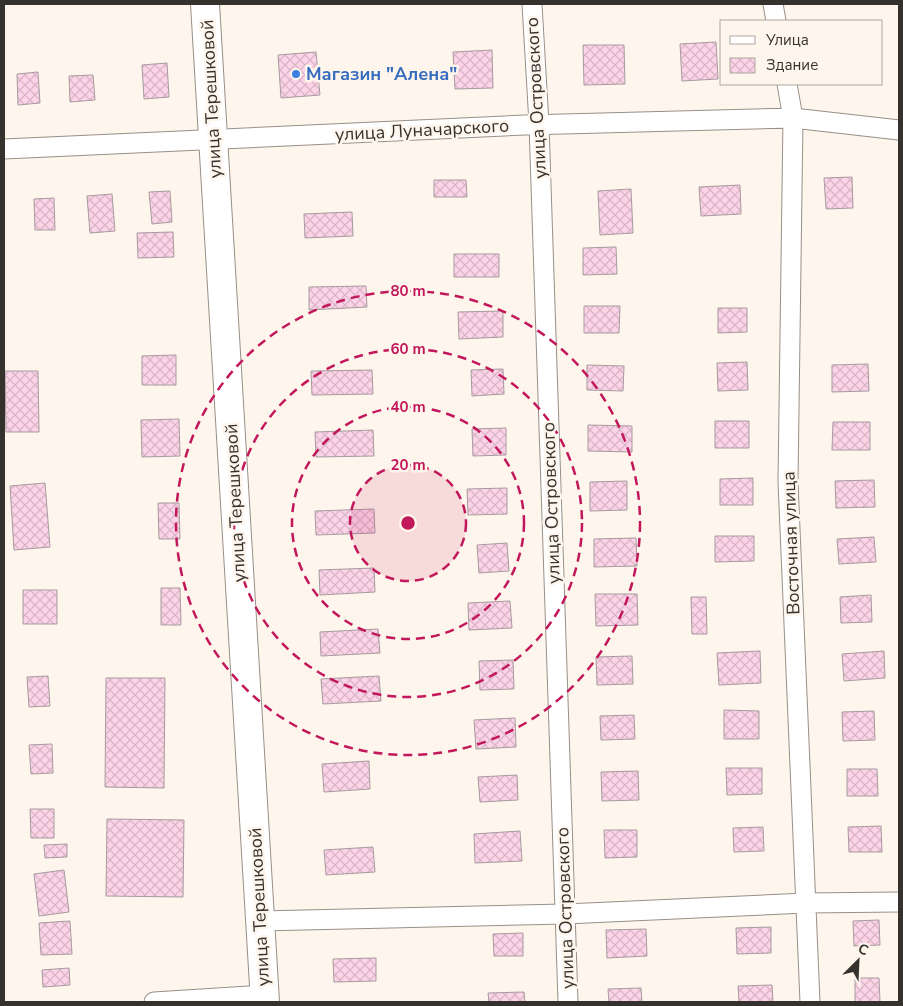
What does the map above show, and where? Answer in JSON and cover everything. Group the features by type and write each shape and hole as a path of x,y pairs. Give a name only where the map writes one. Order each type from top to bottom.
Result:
{"main road":[{"name":"улица Терешковой","path":"205,4 264,999"}],"street":[{"name":"улица Островского","path":"532,4 539,124 568,1002"},
{"path":"773,4 776,20"},
{"name":"Восточная улица","path":"787,85 793,118 788,482 810,1002"},
{"name":"улица Луначарского","path":"4,149 539,124 793,118 899,130"},
{"path":"260,921 565,914 806,903 899,902"},
{"path":"154,1002 264,999"}],"building":[{"path":"716,42 718,79 682,81 680,44"},
{"path":"583,45 624,45 625,84 584,85"},
{"path":"492,50 493,88 455,89 453,52"},
{"path":"316,52 320,95 281,98 278,55"},
{"path":"167,63 169,97 144,99 142,65"},
{"path":"38,72 40,103 18,105 17,74"},
{"path":"93,75 95,100 70,102 69,76"},
{"path":"852,177 853,208 826,209 824,178"},
{"path":"434,180 466,180 467,197 434,197"},
{"path":"740,185 741,214 701,216 699,187"},
{"path":"631,189 633,233 600,235 598,191"},
{"path":"170,191 172,222 152,224 149,192"},
{"path":"112,194 115,231 90,233 87,196"},
{"path":"54,198 55,230 35,230 34,199"},
{"path":"352,212 353,236 305,238 304,214"},
{"path":"173,232 174,257 138,258 137,233"},
{"path":"616,247 617,274 583,275 583,248"},
{"path":"454,254 499,254 499,277 454,277"},
{"path":"366,286 367,307 309,310 309,287"},
{"path":"584,306 620,306 619,333 584,333"},
{"path":"718,308 747,308 747,332 718,333"},
{"path":"503,311 503,337 459,339 458,312"},
{"path":"176,355 176,385 142,385 142,356"},
{"path":"747,362 748,390 718,391 717,363"},
{"path":"868,364 869,391 832,392 832,365"},
{"path":"587,365 624,366 623,391 587,390"},
{"path":"503,369 504,394 472,396 471,370"},
{"path":"372,370 373,394 312,395 311,371"},
{"path":"5,371 38,371 39,432 6,432"},
{"path":"179,419 180,456 142,457 141,420"},
{"path":"715,421 749,421 749,448 715,448"},
{"path":"833,422 870,422 870,450 832,450"},
{"path":"588,425 632,426 632,452 588,451"},
{"path":"506,428 506,455 473,456 472,429"},
{"path":"373,430 374,456 316,457 315,432"},
{"path":"753,478 753,505 720,505 720,479"},
{"path":"874,480 875,507 836,508 835,481"},
{"path":"627,481 627,510 590,511 590,482"},
{"path":"45,483 50,547 14,550 10,486"},
{"path":"507,488 507,514 468,515 467,489"},
{"path":"158,503 179,503 180,539 159,539"},
{"path":"374,509 375,533 316,535 315,511"},
{"path":"715,536 754,536 754,561 715,562"},
{"path":"874,537 876,562 839,564 837,539"},
{"path":"636,538 637,566 594,567 594,539"},
{"path":"507,543 509,571 479,573 477,545"},
{"path":"374,568 375,592 320,595 319,570"},
{"path":"161,588 180,588 181,625 161,625"},
{"path":"23,590 57,590 57,624 23,624"},
{"path":"595,594 637,594 638,625 596,626"},
{"path":"871,595 872,622 841,623 840,597"},
{"path":"691,597 706,597 707,634 692,634"},
{"path":"510,601 512,628 469,630 468,603"},
{"path":"378,629 380,653 321,656 320,632"},
{"path":"760,651 761,683 719,685 717,653"},
{"path":"884,651 885,678 844,681 842,654"},
{"path":"632,656 633,684 597,685 596,657"},
{"path":"513,660 514,689 480,690 479,661"},
{"path":"48,676 50,706 29,707 27,677"},
{"path":"379,676 381,701 323,704 321,679"},
{"path":"106,678 165,678 164,788 105,787"},
{"path":"724,710 759,711 759,739 724,739"},
{"path":"874,711 875,740 843,741 842,712"},
{"path":"634,715 635,739 601,740 600,716"},
{"path":"515,718 516,747 476,749 474,720"},
{"path":"52,744 53,773 31,774 29,745"},
{"path":"369,761 370,789 324,792 322,764"},
{"path":"726,768 762,768 762,794 727,795"},
{"path":"847,769 877,769 878,796 847,796"},
{"path":"638,771 639,800 602,801 601,772"},
{"path":"517,775 518,800 480,802 478,777"},
{"path":"30,809 54,809 54,838 31,838"},
{"path":"107,819 184,820 183,897 106,896"},
{"path":"881,826 882,852 849,852 848,827"},
{"path":"763,827 764,851 734,852 733,828"},
{"path":"604,830 637,830 637,857 605,858"},
{"path":"520,831 522,861 475,863 474,834"},
{"path":"67,844 67,857 45,858 44,845"},
{"path":"373,847 375,872 326,875 324,850"},
{"path":"64,870 69,912 39,916 34,874"},
{"path":"879,920 880,945 854,946 853,921"},
{"path":"70,921 72,954 41,955 39,923"},
{"path":"771,927 771,953 737,954 736,928"},
{"path":"646,929 647,956 607,958 606,930"},
{"path":"523,933 523,956 494,956 493,934"},
{"path":"376,958 376,981 334,982 333,959"},
{"path":"69,968 70,985 43,987 42,970"},
{"path":"855,978 879,978 880,1002 855,1002"},
{"path":"772,985 773,1002 739,1002 738,986"},
{"path":"641,988 642,1002 609,1002 608,989"},
{"path":"524,992 525,1002 489,1002 488,993"}],"place":[{"name":"Магазин \"Алена\"","path":"296,74"}]}
